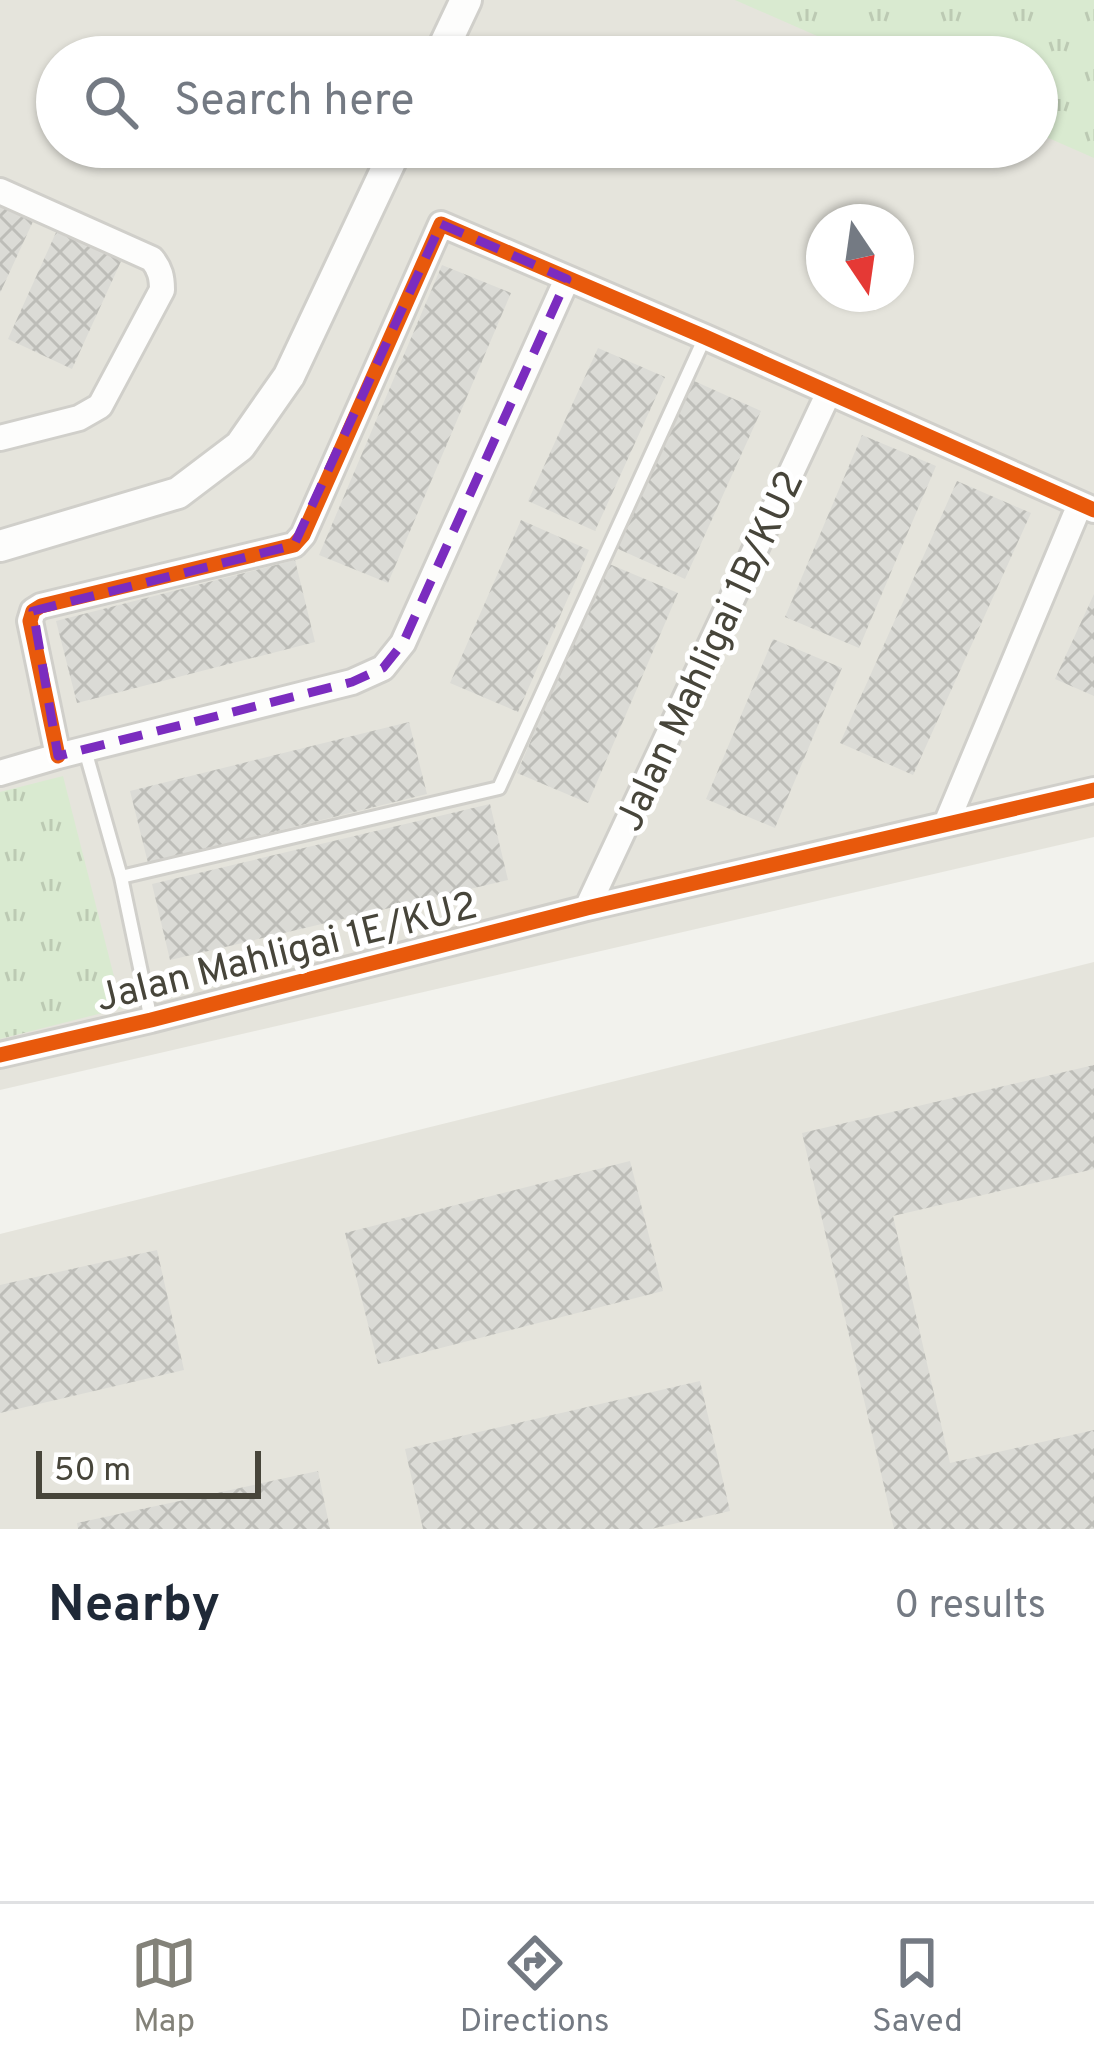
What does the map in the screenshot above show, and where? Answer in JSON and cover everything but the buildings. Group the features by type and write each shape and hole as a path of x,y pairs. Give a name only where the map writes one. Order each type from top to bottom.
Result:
{"street":[{"path":"449,36 466,0"},
{"path":"0,546 178,493 240,446 289,376 387,168"},
{"path":"0,191 152,260 161,274 162,290 107,396 91,413 0,438"},
{"path":"58,756 30,621 33,610 294,544 441,224 1087,507 946,824"},
{"path":"0,773 352,682 383,668 403,643 567,279"},
{"name":"Jalan Mahligai 1B/KU2","path":"587,908 829,392"},
{"name":"Jalan Mahligai 1E/KU2","path":"0,1055 587,908 1094,790"}],"lane":[{"path":"121,877 499,788 705,337"},
{"path":"85,750 121,877 151,1020"}],"highlighted area":[{"path":"441,224 567,279 403,643 383,668 352,682 58,756 33,611 294,545"}],"shaded area":[{"path":"0,0 1094,0 1094,837 0,1090"},
{"path":"1094,962 1094,1529 0,1529 0,1234"}],"green space":[{"path":"735,0 1094,0 1094,158 1058,142 1058,36 817,36"},
{"path":"63,776 122,1008 0,1039 0,792"}],"cycle path":[{"path":"58,756 30,621 33,611 294,545 303,535 441,224 1094,510"},
{"path":"0,1055 587,908 1094,790"}]}
